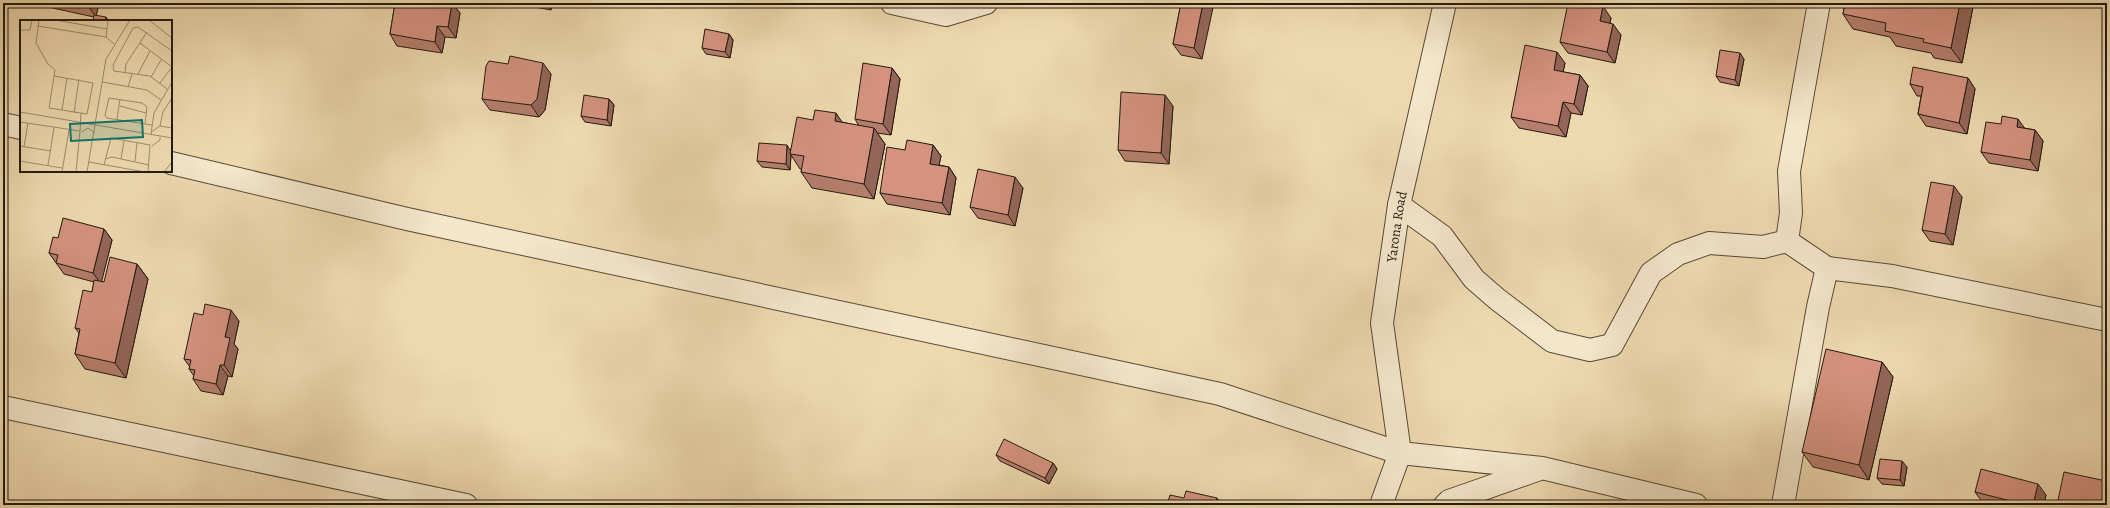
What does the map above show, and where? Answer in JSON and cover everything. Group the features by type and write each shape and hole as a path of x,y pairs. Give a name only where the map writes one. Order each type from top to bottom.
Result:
{"street":[{"path":"892,3 946,15 986,3"},
{"name":"Yarona Road","path":"1400,452 1382,323 1399,205 1445,3"},
{"path":"1787,241 1791,213 1789,171 1819,3"},
{"path":"3,124 20,128"},
{"path":"172,163 407,219 1220,394 1400,452 1542,468 1696,505"},
{"path":"1399,205 1442,236 1474,279 1497,299 1552,341 1590,350 1612,345 1651,274 1678,254 1709,244 1763,247 1787,241 1827,268 1892,276 2107,320"},
{"path":"1782,505 1818,307 1827,268"},
{"path":"3,406 466,505"},
{"path":"1381,505 1400,452"},
{"path":"1446,505 1449,501 1542,468"}],"building":[{"path":"75,3 89,3 88,6"},
{"path":"395,3 452,3 448,27 437,26 435,42 390,34"},
{"path":"1181,3 1203,3 1194,48 1173,44"},
{"path":"1568,3 1588,3 1603,6 1600,21 1613,24 1607,52 1560,42"},
{"path":"1845,3 1960,3 1951,48 1923,42 1924,39 1885,31 1886,23 1843,14"},
{"path":"94,15 106,17 105,20 93,20"},
{"path":"705,29 729,34 725,52 702,48"},
{"path":"1525,45 1557,52 1554,70 1580,75 1574,104 1563,102 1558,126 1511,117"},
{"path":"1720,50 1740,53 1735,80 1716,76"},
{"path":"510,56 543,63 537,99 531,105 482,99 486,66 489,61 508,64"},
{"path":"863,63 892,68 883,124 855,119"},
{"path":"1913,67 1968,78 1959,123 1918,114 1923,87 1910,84"},
{"path":"1121,92 1165,95 1161,153 1118,150"},
{"path":"584,95 609,99 607,120 581,116"},
{"path":"815,110 836,113 835,121 874,128 864,184 801,172 804,156 790,154 797,117 813,120"},
{"path":"2002,116 2018,119 2017,127 2035,130 2030,160 1981,152 1986,122 2001,124"},
{"path":"907,140 933,145 930,164 949,167 942,203 880,193 887,147 905,150"},
{"path":"759,143 787,145 786,164 757,161"},
{"path":"978,169 1015,177 1008,215 970,207"},
{"path":"1931,182 1954,186 1945,234 1922,230"},
{"path":"63,218 104,229 93,273 56,263 58,255 49,253 53,237 58,238"},
{"path":"110,257 137,264 115,363 75,354 80,329 75,328 83,290 92,292 94,280 104,282"},
{"path":"205,304 231,310 225,337 230,338 224,365 220,365 216,384 193,379 195,370 189,369 191,360 184,359 194,313 203,315"},
{"path":"1826,349 1882,362 1859,465 1802,452"},
{"path":"1004,439 1053,463 1045,478 996,455"},
{"path":"1880,459 1902,461 1900,480 1877,478"},
{"path":"1981,469 2038,484 2033,505 2027,505 1975,492"},
{"path":"2064,472 2106,481 2101,505 2057,505"},
{"path":"1186,491 1217,498 1215,505 1167,505 1170,495 1184,498"}]}
